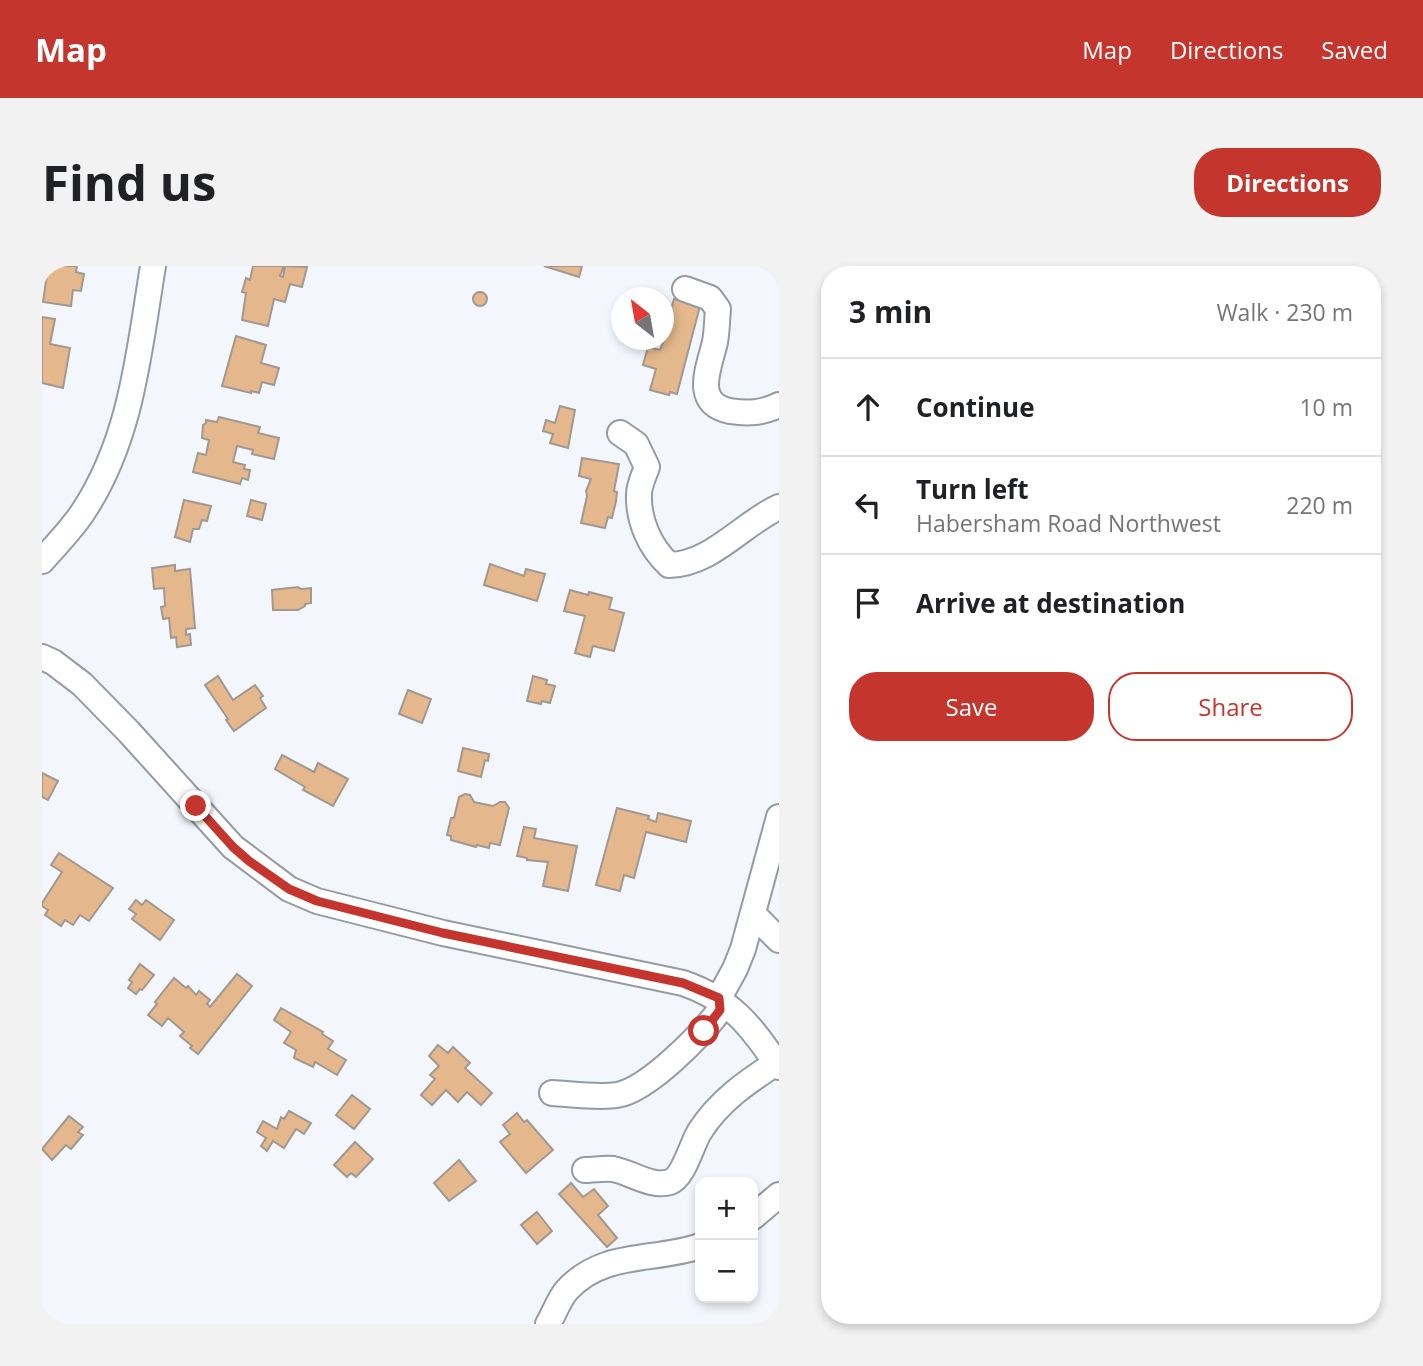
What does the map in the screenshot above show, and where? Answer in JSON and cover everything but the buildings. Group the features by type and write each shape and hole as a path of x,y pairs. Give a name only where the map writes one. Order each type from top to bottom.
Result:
{"street":[{"path":"42,561 82,513 106,472 127,416 153,266"},
{"path":"685,289 710,298 718,309 715,340 705,378 708,397 720,409 744,413 764,412 779,405"},
{"path":"620,433 636,444 647,467 639,492 643,529 669,565 682,565 704,557 753,521 779,507"},
{"path":"42,657 82,684 233,847 289,889 317,901 443,933 683,983 719,998 737,1012 778,1065 740,1086 708,1118 697,1135 682,1170 674,1180 668,1183 648,1181 611,1169 585,1170"},
{"path":"552,1093 617,1095 642,1086 704,1031 720,1010 719,998 735,969 779,817"},
{"path":"753,914 779,940"},
{"path":"758,1213 779,1195"},
{"path":"548,1324 566,1291 592,1270 624,1258 678,1254 695,1248"}],"route":[{"path":"196,806 233,847 289,889 317,901 443,933 683,983 719,998 720,1010 704,1031"}]}
